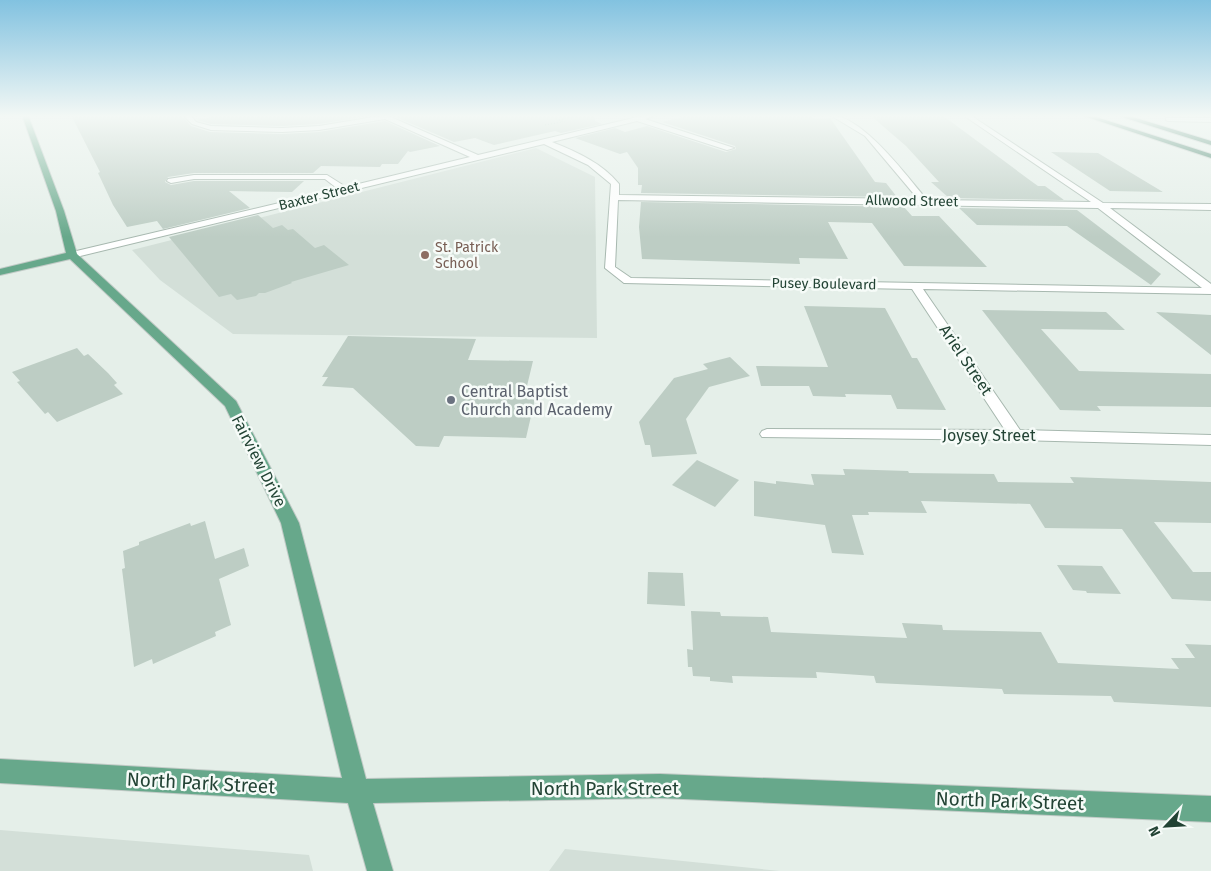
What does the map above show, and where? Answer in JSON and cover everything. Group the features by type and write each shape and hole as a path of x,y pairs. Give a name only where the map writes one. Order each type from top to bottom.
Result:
{"main road":[{"path":"0,272 72,255 60,211 40,156"},
{"name":"Fairview Drive","path":"72,255 231,404 290,523 357,791 380,871"},
{"name":"North Park Street","path":"0,771 357,791 660,786 1211,809"}],"street":[{"path":"474,156 479,158"},
{"name":"Baxter Street","path":"72,255 488,156"},
{"name":"Pusey Boulevard","path":"581,156 595,164 615,184 610,268 628,281 1211,290"},
{"path":"885,156 924,201"},
{"name":"Pusey Boulevard","path":"1027,156 1099,204 1211,290"},
{"path":"171,180 194,177 327,178 345,190"},
{"name":"Allwood Street","path":"614,197 1211,207"},
{"name":"Ariel Street","path":"916,286 1016,435"},
{"name":"Joysey Street","path":"766,434 1016,435 1211,440"}],"shaded area":[{"name":"St. Patrick School","path":"506,156 552,156 595,177 597,338 233,334 160,280 132,250"},
{"path":"0,830 309,855 313,871 0,871"},
{"path":"565,849 780,871 549,871"}],"building":[{"path":"92,156 404,156 398,164 382,164 380,167 321,166 313,173 194,173 168,177 165,182 171,185 194,181 304,181 292,192 229,191 250,208 163,229 157,221 127,227 113,205 98,173 100,172"},
{"path":"630,156 856,156 875,182 886,183 897,197 641,193 642,185 638,185 638,168"},
{"path":"915,156 997,156 1038,186 1045,186 1064,200 949,198 931,182 939,182"},
{"path":"1057,156 1102,156 1163,192 1110,191"},
{"path":"641,202 904,207 912,216 939,216 987,267 904,266 872,223 828,222 848,259 799,258 800,264 642,259 639,227"},
{"path":"959,208 1077,210 1161,274 1151,285 1067,226 977,225"},
{"path":"258,215 273,228 282,225 288,230 293,229 315,248 324,245 349,265 291,282 265,293 259,293 256,296 237,300 231,294 219,297 169,237"},
{"path":"804,306 885,308 912,358 917,358 946,410 897,409 891,395 845,394 846,397 813,396 809,386 761,386 756,366 828,367"},
{"path":"982,310 1106,312 1125,330 1041,329 1079,371 1211,374 1211,407 1097,406 1101,411 1060,410"},
{"path":"1156,312 1211,315 1211,355"},
{"name":"Central Baptist Church and Academy","path":"348,336 476,339 468,360 533,361 526,390 537,390 526,438 444,436 439,447 416,446 353,388 322,386 328,377 322,377"},
{"path":"77,348 84,356 88,354 108,373 117,383 114,385 123,394 57,422 48,412 45,414 17,382 20,381 12,372"},
{"path":"730,357 750,376 709,387 686,419 697,454 652,457 650,445 645,445 639,422 674,378 708,369 703,364"},
{"path":"697,460 739,480 715,507 672,485"},
{"path":"843,469 908,471 909,473 994,474 998,482 1074,483 1070,477 1211,482 1211,523 1154,522 1193,572 1211,572 1211,601 1172,599 1122,529 1045,528 1030,504 921,501 927,513 868,512 869,515 852,515 864,555 832,553 825,525 754,516 754,481 776,484 776,481 814,485 811,474 845,475"},
{"path":"205,521 215,559 244,548 249,566 219,579 231,625 215,632 216,636 153,664 152,659 134,667 122,569 125,568 123,551 139,545 139,542 190,523 191,526"},
{"path":"1057,565 1102,566 1121,594 1087,593 1086,591 1073,590"},
{"path":"648,572 683,573 685,606 647,604"},
{"path":"691,611 720,612 721,616 768,617 771,632 907,638 902,623 942,625 943,630 1041,632 1058,663 1179,669 1171,658 1195,658 1185,644 1211,645 1211,707 1114,702 1111,696 1004,694 1002,689 876,683 874,676 816,672 817,678 732,676 733,683 710,681 710,677 693,676 692,667 688,667 687,649 693,650"}],"place":[{"name":"St. Patrick School","path":"425,255"},
{"name":"Central Baptist Church and Academy","path":"451,400"}]}
